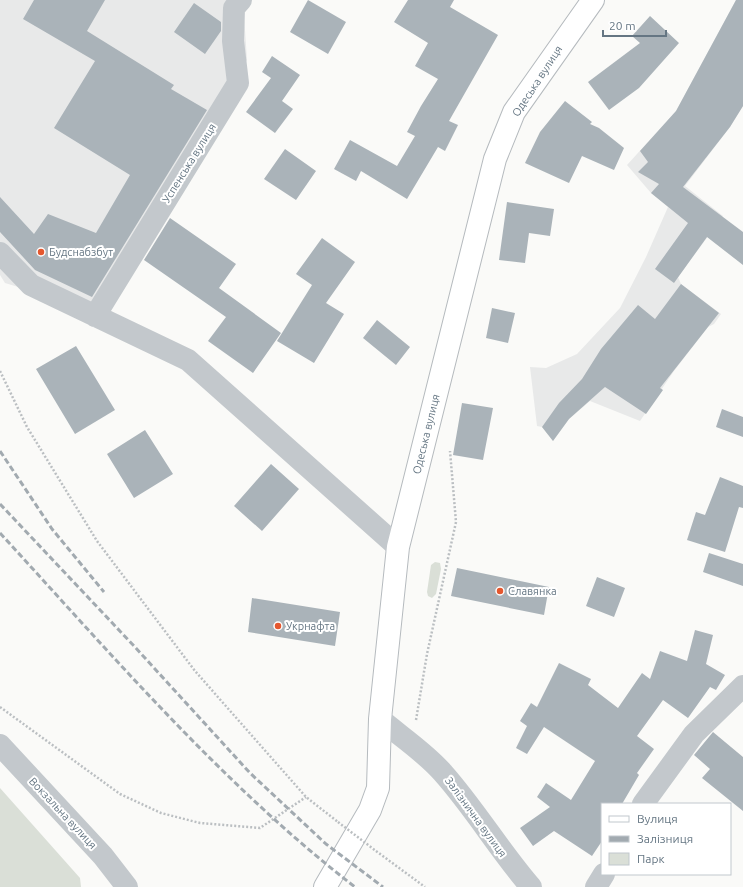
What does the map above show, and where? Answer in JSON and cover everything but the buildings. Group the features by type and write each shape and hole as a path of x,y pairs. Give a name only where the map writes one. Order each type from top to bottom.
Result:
{"main road":[{"name":"Одеська вулиця","path":"325,887 370,810 378,788 380,719 398,547 495,159 514,112 593,0"}],"street":[{"name":"Успенська вулиця","path":"95,316 238,83 233,41 234,8 241,0"},
{"path":"0,253 31,285 188,360 398,547"},
{"path":"645,803 694,734 743,686"},
{"name":"Залізнична вулиця","path":"380,719 442,771 481,820 505,857 531,887"},
{"name":"Вокзальна вулиця","path":"0,745 130,885"},
{"path":"596,887 603,875"}],"path":[{"path":"0,372 27,427 97,541 195,671 306,797 425,887"},
{"path":"415,748 416,716 427,654 456,522 450,451"},
{"path":"0,707 120,794 161,813 200,823 260,828 306,797"}],"shaded area":[{"path":"0,0 243,0 247,60 104,313 5,283 0,275"},
{"path":"736,0 743,0 743,106 730,127 685,186 723,216 678,277 681,284 721,314 714,324 708,327 674,371 640,421 590,401 569,419 553,441 542,427 537,426 530,367 546,368 577,354 620,308 646,257 668,207 651,193 627,165 676,111"}],"green space":[{"path":"435,562 440,563 441,569 436,594 432,598 428,596 427,592 431,565"},
{"path":"0,788 80,878 81,887 0,887"}],"railway":[{"path":"0,451 52,529 104,592"},
{"path":"0,504 134,646 250,773 326,844 383,887"},
{"path":"0,533 127,672 214,763 306,848 355,887"}],"place":[{"name":"Будснабзбут","path":"41,252"},
{"name":"Славянка","path":"500,591"},
{"name":"Укрнафта","path":"278,626"}]}
